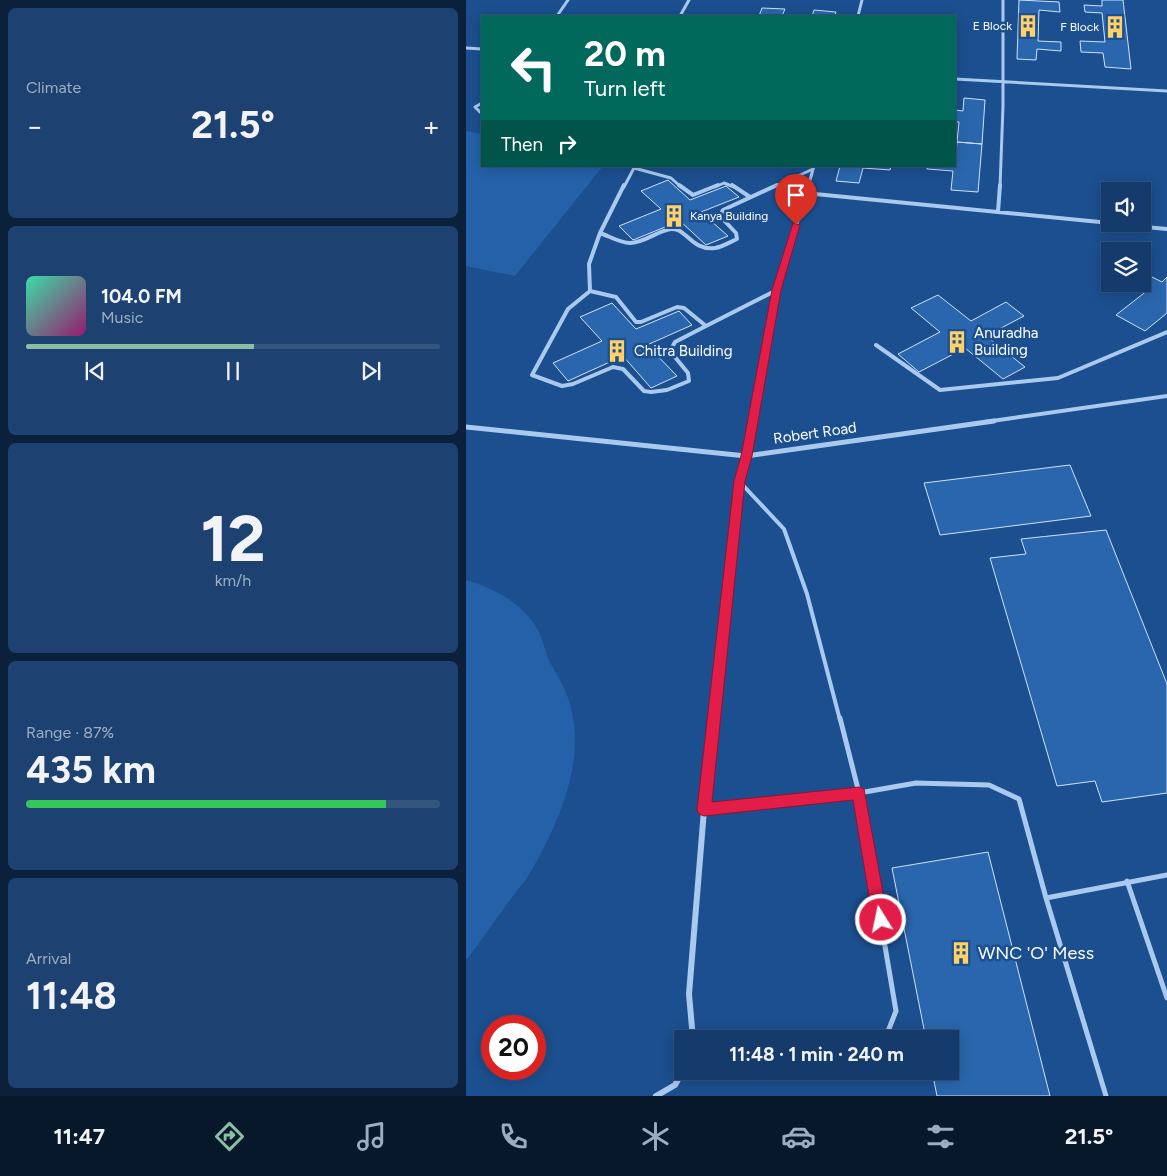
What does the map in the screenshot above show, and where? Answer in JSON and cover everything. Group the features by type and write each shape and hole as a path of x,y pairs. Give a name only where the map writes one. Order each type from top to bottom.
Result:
{"street":[{"path":"558,15 568,0"},
{"path":"681,15 689,0"},
{"path":"858,15 862,0"},
{"path":"998,212 1003,153 1005,81 1003,0"},
{"path":"466,48 481,49"},
{"path":"956,79 1167,91"},
{"path":"481,104 475,107 481,113"},
{"path":"692,1030 689,994 704,810 739,481 746,456 777,290 814,167"},
{"path":"600,233 628,243 636,242 671,229 679,230 699,247 717,248 737,239 736,233 720,216 724,210 814,167"},
{"path":"590,291 588,264 608,215 634,168 671,178 689,194 693,195 724,183 730,184 750,197"},
{"path":"806,193 1101,223"},
{"path":"1151,228 1167,229"},
{"path":"590,291 568,309 532,375 562,386 572,384 613,367 623,369 644,391 665,392 689,381 688,373 670,350 675,342 777,290"},
{"path":"590,291 616,297 636,322 641,322 677,307 684,308 706,326"},
{"path":"876,345 940,390 1058,378 1167,332"},
{"name":"Robert Road","path":"466,427 746,456 1167,396"},
{"path":"656,1096 676,1085 678,1080"}],"lane":[{"path":"739,481 784,529 807,594 859,793 896,1011 889,1030"},
{"path":"704,810 859,793 916,783 989,785 1019,799 1046,898 1106,1096"},
{"path":"1046,898 1127,881 1167,875"},
{"path":"1127,881 1167,998"}],"shaded area":[{"path":"466,131 481,134 481,167 602,167 515,276 466,266"},
{"path":"466,580 508,598 533,622 570,704 575,746 568,789 561,810 543,849 526,879 466,960"}],"building":[{"name":"E Block","path":"1019,0 1059,2 1060,12 1039,10 1038,41 1061,42 1061,51 1037,49 1036,60 1017,59"},
{"name":"F Block","path":"1102,0 1123,0 1131,69 1105,67 1103,53 1081,52 1080,41 1105,42 1102,13 1085,12 1084,5 1102,6"},
{"path":"762,8 785,9 782,15 759,15"},
{"path":"814,10 836,12 835,15 812,15"},
{"path":"964,98 985,100 982,144 957,142 959,122 956,122 956,110 963,111"},
{"path":"957,142 982,144 978,192 951,190 953,171 927,169 927,167 956,167"},
{"path":"840,167 891,167 890,170 863,168 859,183 836,181"},
{"name":"Kanya Building","path":"668,180 690,200 726,186 739,197 701,212 728,236 706,245 680,221 633,240 619,226 661,209 641,191"},
{"path":"1151,276 1162,282 1167,277 1167,313 1145,331 1116,315 1145,292 1151,292"},
{"name":"Anuradha Building","path":"938,295 971,321 1006,302 1024,316 986,336 1025,367 1003,379 965,348 919,372 898,354 940,332 911,308"},
{"name":"Chitra Building","path":"612,303 636,329 679,311 692,325 647,345 677,376 651,388 623,356 568,381 553,363 602,341 580,317"},
{"path":"1070,465 1091,516 940,535 924,483"},
{"path":"1106,530 1167,684 1167,793 1102,802 1095,781 1057,786 990,558 1026,554 1021,539"},
{"name":"WNC 'O' Mess","path":"988,852 1050,1096 937,1096 934,1080 959,1080 959,1030 924,1030 892,868"}],"place":[{"name":"E Block","path":"1028,26"},
{"name":"F Block","path":"1115,27"},
{"name":"Kanya Building","path":"674,216"},
{"name":"Anuradha Building","path":"957,342"},
{"name":"Chitra Building","path":"617,351"},
{"name":"WNC 'O' Mess","path":"961,953"}],"route":[{"path":"796,225 777,290 746,456 739,481 704,810 859,793 881,920"}]}
